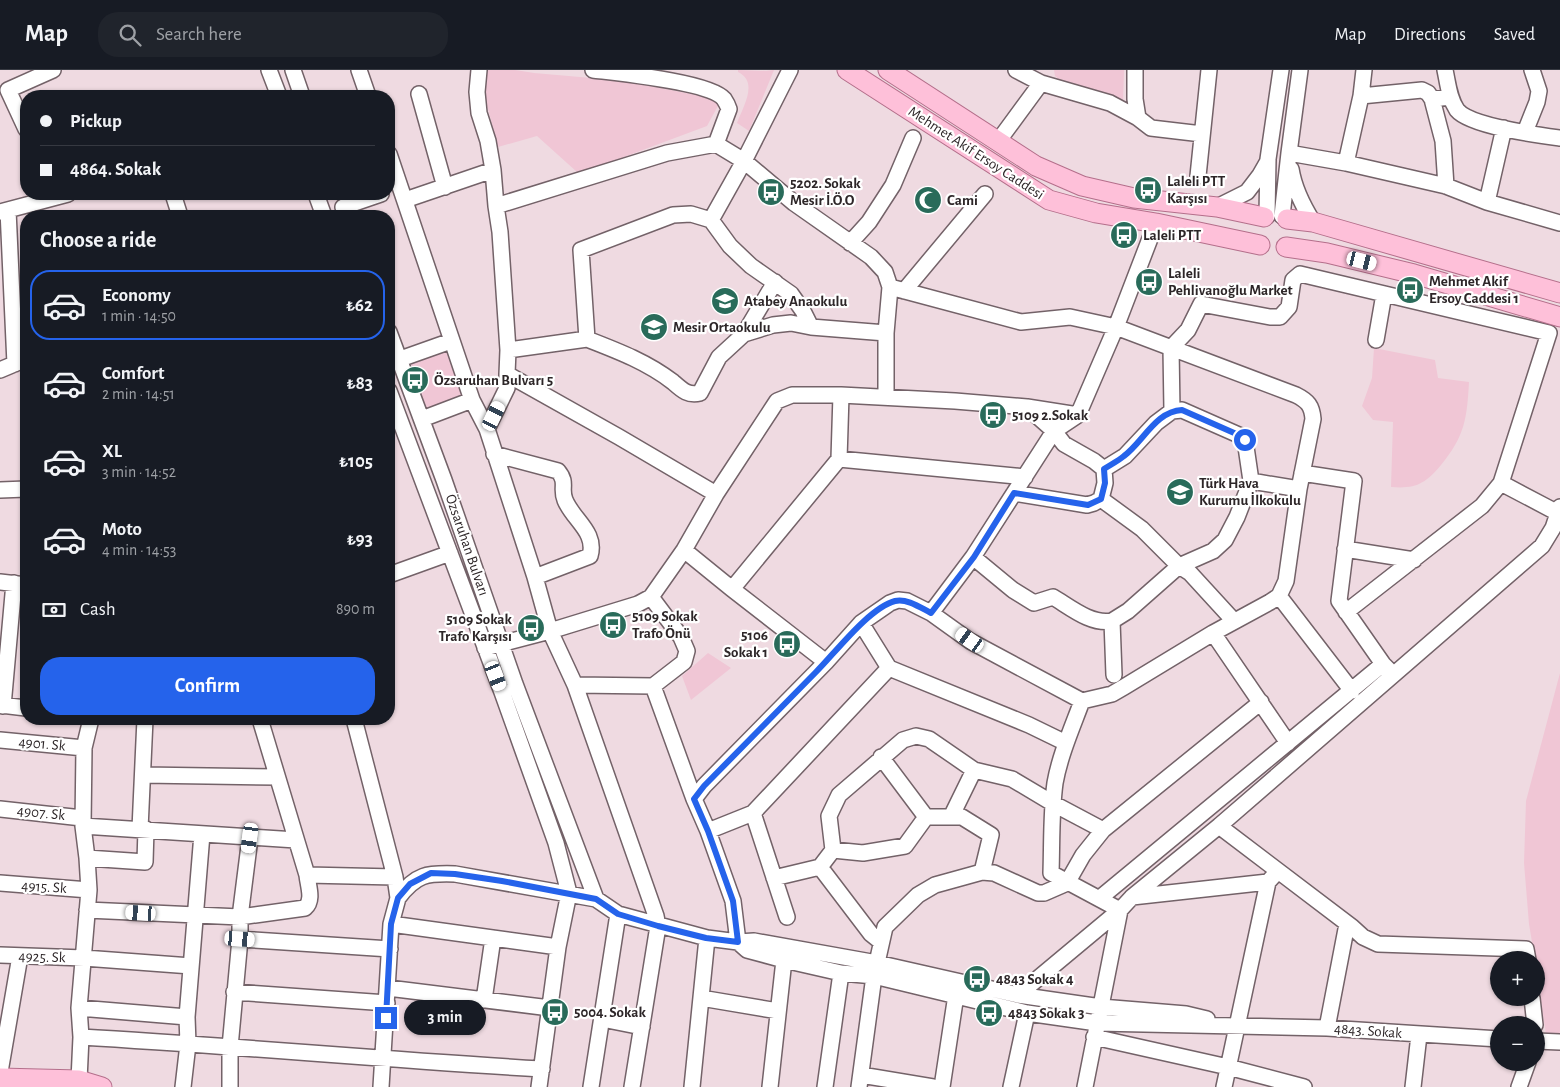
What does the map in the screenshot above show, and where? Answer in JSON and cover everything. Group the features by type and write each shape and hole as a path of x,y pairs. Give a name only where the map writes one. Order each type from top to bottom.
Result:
{"main road":[{"name":"Mehmet Akif Ersoy Caddesi","path":"847,70 1048,200 1096,213 1260,244"},
{"name":"Mehmet Akif Ersoy Caddesi","path":"888,70 1036,166 1082,186 1134,198 1217,207 1313,222 1560,293"},
{"path":"1275,217 1292,228 1293,233 1290,244 1275,251 1270,251 1257,240 1256,230 1258,225 1275,217"},
{"path":"1286,247 1327,253 1406,272 1560,318"},
{"path":"0,1078 79,1080 102,1087"},
{"path":"2,1087 9,1087"}],"street":[{"path":"20,116 8,90 53,70"},
{"path":"269,70 277,90"},
{"path":"293,70 300,90"},
{"path":"359,70 366,90"},
{"path":"479,70 476,92 479,113 488,142 493,170 508,350 506,388 487,429"},
{"path":"593,70 651,77 710,90 723,98 729,109 716,144"},
{"path":"711,220 744,162 790,70"},
{"path":"1016,70 1110,102 1151,128 1202,134"},
{"path":"1135,70 1135,100 1138,118"},
{"path":"1198,176 1209,70"},
{"path":"1275,217 1268,159 1281,70"},
{"path":"1275,217 1289,153 1300,70"},
{"path":"1346,163 1364,70"},
{"path":"1445,70 1450,97 1458,111 1465,118 1504,128 1560,138"},
{"path":"1524,132 1540,91 1532,70"},
{"path":"1000,141 1044,79"},
{"path":"1360,96 1422,90 1428,93 1432,99 1444,141 1446,186"},
{"path":"419,94 445,187"},
{"path":"1432,99 1450,97"},
{"path":"1487,202 1504,128"},
{"path":"850,243 869,222 893,185 914,138"},
{"path":"496,206 667,153 716,144 744,162 794,203 871,256 897,289 1021,322 1070,317 1116,326 1296,395 1306,400 1312,409 1313,419 1299,489 1286,581 1279,596 1270,602 1213,633 1112,694 1082,701 970,640 931,613 907,601 898,600 890,603 861,623 826,662 704,786 694,799"},
{"path":"1289,153 1346,163 1446,186 1487,202 1560,223"},
{"path":"1289,153 1292,180 1313,222"},
{"path":"1217,207 1247,192 1260,175 1268,159"},
{"path":"398,193 445,187 493,170"},
{"path":"395,180 472,400 487,429 535,577 550,631 574,685 656,916 658,926 632,1087"},
{"path":"886,397 886,332 897,289 985,194"},
{"path":"20,304 4,211 43,200"},
{"path":"343,206 362,200"},
{"path":"588,339 582,250 673,215 691,214 711,220 737,253 751,266 791,294 811,327"},
{"path":"931,613 974,557 1054,431 1078,415 1116,326 1156,223"},
{"path":"1172,410 1171,348 1188,330 1201,304 1270,317 1280,317 1289,307 1293,280 1300,274 1548,332 1501,483 1482,506 1346,612"},
{"path":"508,350 588,339 640,360 663,374 685,392 693,395 700,393 719,357 744,334 775,282"},
{"path":"1376,340 1384,294"},
{"path":"744,334 773,325 791,323 811,327 886,332"},
{"path":"395,361 451,341"},
{"path":"0,370 20,363"},
{"name":"Özsaruhan Bulvarı","path":"395,363 422,419 501,644 596,899"},
{"path":"507,374 716,494"},
{"path":"485,648 550,631 638,604 651,597 684,550 716,494 777,401 792,395 841,394 886,397 1027,407 1078,415"},
{"path":"732,590 839,459 841,394"},
{"path":"422,419 472,400"},
{"name":"Özsaruhan Bulvarı","path":"395,407 556,843 570,893"},
{"path":"1027,407 1054,431 1064,444 1104,469 1105,483 1101,499"},
{"path":"974,557 1013,590 1034,603 1053,597 1093,620 1112,621 1128,611 1179,566 1213,551 1225,540 1237,517 1251,482 1245,440 1241,436 1182,410 1172,410 1156,423 1125,456 1104,469"},
{"path":"494,454 558,471 564,477 566,504 588,532 592,550 590,556 535,577"},
{"path":"839,459 1025,476"},
{"path":"1302,473 1354,482 1339,601 1388,669"},
{"path":"1251,482 1299,489"},
{"path":"1018,995 1120,910 1132,897 1219,826 1388,669 1542,546 1559,510 1501,483"},
{"path":"0,490 20,489"},
{"path":"1014,493 1088,505 1101,499"},
{"path":"1101,499 1142,529 1179,566 1190,572 1234,621"},
{"path":"1345,549 1414,560"},
{"path":"684,550 732,590 826,662"},
{"path":"395,573 450,553"},
{"path":"13,583 1,705 20,707"},
{"path":"1279,596 1352,691"},
{"path":"574,685 653,686 684,662 687,652 681,638 651,597"},
{"path":"1112,621 1114,675"},
{"path":"861,623 889,668 1029,725 1066,743"},
{"path":"1213,633 1288,743"},
{"path":"708,831 753,813 889,668"},
{"path":"1100,898 1352,691 1388,669"},
{"path":"653,686 733,901 738,942 747,950 841,973 875,970 956,995 1096,1030 1304,1087"},
{"path":"1082,701 1066,743 1056,783 1051,873 1120,910"},
{"path":"933,1087 860,1081 875,970 885,927 918,895 935,885 982,872 994,873 1038,893 1044,893 1067,883 1083,855 1103,830 1261,702"},
{"path":"79,1080 80,1008 88,890 87,858 82,822 84,748 90,725"},
{"path":"87,858 145,862 143,829 145,725"},
{"path":"87,910 240,917 305,908 308,905 310,897 307,875 262,725"},
{"path":"356,725 395,877 398,898 391,924 382,1087"},
{"path":"774,878 820,867 833,850 829,816 839,795 902,740 916,736 929,739 974,770 1012,779 1103,830"},
{"name":"4901. Sk","path":"0,740 84,748"},
{"path":"881,757 926,817"},
{"path":"951,817 974,770"},
{"path":"143,775 278,778"},
{"name":"4907. Sk","path":"0,809 82,822 143,829 296,840"},
{"path":"753,813 788,917"},
{"path":"926,817 962,817 991,835 982,872"},
{"path":"833,850 862,854 905,846 926,817"},
{"path":"1219,826 1273,877 1348,924 1363,937 1378,944 1526,949 1526,951"},
{"path":"183,1087 188,1044 187,1017 202,834"},
{"path":"230,1087 230,1047 240,939 240,917 250,838"},
{"path":"820,867 871,934 881,942"},
{"path":"398,898 410,884 431,873 455,874 596,899 618,914 706,938 738,942 754,941 875,970 1018,995 1101,1006 1186,1014 1238,1027"},
{"path":"307,875 395,877"},
{"path":"1132,897 1273,877"},
{"path":"1224,1087 1273,877"},
{"name":"4915. Sk","path":"0,883 88,890"},
{"path":"539,1087 558,947 570,893"},
{"path":"1085,1087 1120,910"},
{"path":"591,1087 618,914"},
{"path":"391,924 558,947"},
{"path":"1327,1028 1348,924"},
{"path":"484,1000 493,938"},
{"path":"692,1087 706,938"},
{"path":"240,939 390,949"},
{"name":"4925. Sk","path":"0,955 84,958 191,966"},
{"path":"0,1072 20,956"},
{"path":"770,1087 784,960"},
{"path":"824,1087 841,973"},
{"path":"234,992 484,1000 550,1008"},
{"path":"942,1087 956,995"},
{"path":"701,998 778,1011"},
{"path":"80,1008 187,1017"},
{"path":"1011,1087 1027,1013"},
{"path":"602,1019 642,1027"},
{"path":"1096,1030 1238,1027"},
{"name":"4843. Sokak","path":"1238,1027 1327,1028 1490,1039"},
{"path":"1418,1086 1419,1035"},
{"path":"81,1037 383,1060 542,1069"},
{"path":"1545,1041 1560,1042"},
{"path":"1519,1087 1525,1071"}],"shaded area":[{"path":"485,70 515,70 626,81 711,98 719,104 707,126 581,173 577,172 537,136 498,147 484,94"},
{"path":"738,70 774,70 749,131 737,123 748,95 748,82"},
{"path":"1054,70 1124,70 1123,102 1063,83 1055,76"},
{"path":"449,347 467,396 428,414 410,360"},
{"path":"1374,348 1435,360 1438,378 1469,382 1466,416 1455,445 1430,477 1414,486 1391,487 1393,422 1373,420 1362,406 1372,378"},
{"path":"708,653 731,668 691,700 682,676"},
{"path":"1560,673 1560,1034 1546,1034 1545,1016 1543,1016 1542,1006 1545,1006 1545,951 1534,951 1529,924 1524,863 1526,801"}],"place":[{"name":"Laleli PTT Karşısı","path":"1148,190"},
{"name":"5202. Sokak Mesir İ.Ö.O","path":"771,192"},
{"name":"Cami","path":"928,200"},
{"name":"Laleli PTT","path":"1124,235"},
{"name":"Laleli Pehlivanoğlu Market","path":"1149,282"},
{"name":"Mehmet Akif Ersoy Caddesi 1","path":"1410,290"},
{"name":"Atabey Anaokulu","path":"725,301"},
{"name":"Mesir Ortaokulu","path":"654,327"},
{"name":"Özsaruhan Bulvarı 5","path":"415,380"},
{"name":"5109 2.Sokak","path":"993,415"},
{"name":"Türk Hava Kurumu İlkokulu","path":"1180,492"},
{"name":"5109 Sokak Trafo Önü","path":"613,625"},
{"name":"5109 Sokak Trafo Karşısı","path":"531,628"},
{"name":"5106 Sokak 1","path":"787,644"},
{"name":"4843 Sokak 4","path":"977,979"},
{"name":"5004. Sokak","path":"555,1012"},
{"name":"4843 Sokak 3","path":"989,1013"}],"route":[{"path":"386,1018 391,924 398,898 410,884 431,873 455,874 570,893 596,899 618,914 658,926 706,938 738,942 733,901 708,831 694,799 704,786 826,662 861,623 890,603 898,600 907,601 931,613 974,557 1014,493 1088,505 1101,499 1105,483 1104,469 1125,456 1156,423 1172,410 1182,410 1241,436 1245,440"}]}
